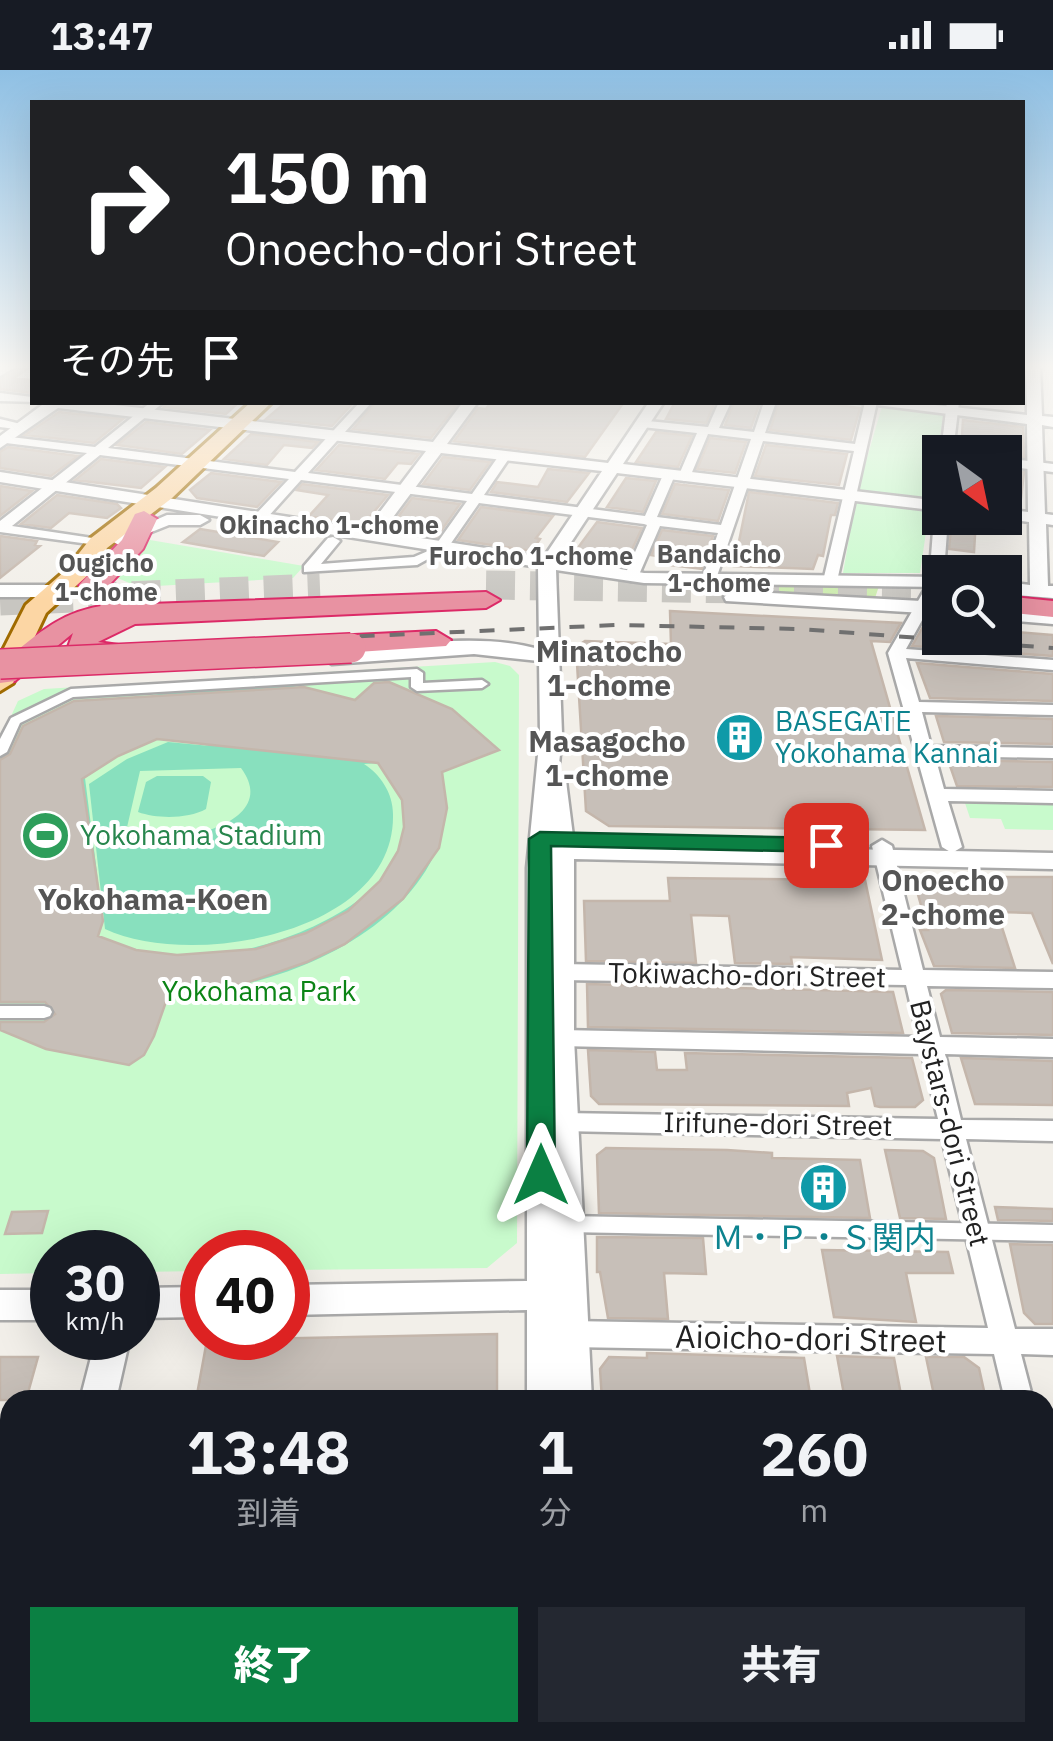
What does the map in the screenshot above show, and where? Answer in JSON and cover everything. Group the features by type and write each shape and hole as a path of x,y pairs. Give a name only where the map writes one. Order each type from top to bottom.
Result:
{"highway":[{"path":"135,528 93,584 101,596 122,600 486,597"},
{"path":"320,588 486,597"},
{"path":"1,674 28,659 46,636 72,620 115,613 486,597"},
{"path":"150,620 486,597"},
{"path":"1022,600 1049,598"},
{"path":"224,609 109,622 94,630 83,647 102,655 436,646"},
{"path":"1,674 351,648 436,646"}],"main road":[{"path":"1,674 23,628 52,591 135,528 218,444"}],"street":[{"path":"59,444 726,530"},
{"path":"0,528 106,444"},
{"path":"261,516 330,444"},
{"path":"403,444 922,504"},
{"path":"372,534 439,444"},
{"path":"573,1390 569,1334 555,1295 548,571 626,444"},
{"path":"631,576 652,521 699,444"},
{"path":"708,582 755,444"},
{"path":"826,444 860,448"},
{"path":"830,581 861,444"},
{"path":"333,541 309,569 417,561 476,498 504,457"},
{"path":"1022,592 1049,598 1044,467"},
{"path":"0,477 54,486 135,528 193,518 333,541 427,551"},
{"path":"135,528 169,509 700,596 922,608"},
{"path":"0,528 135,528 261,516 372,534 427,551"},
{"path":"548,571 708,582 922,582"},
{"path":"0,592 52,591"},
{"path":"1022,615 1053,618"},
{"path":"896,653 922,619"},
{"path":"1,674 436,646 551,633"},
{"path":"436,646 520,649 550,658"},
{"path":"896,653 1053,666"},
{"path":"896,653 952,847"},
{"path":"0,752 15,721 72,693 416,673 417,688 482,684"},
{"path":"910,708 1053,710"},
{"path":"924,751 1053,753"},
{"path":"937,795 1053,797"},
{"path":"550,845 1053,860"},
{"path":"545,1390 566,1224 560,972 550,845"},
{"path":"883,852 952,847 1053,848"},
{"name":"Baystars-dori Street","path":"883,852 1017,1390"},
{"name":"Tokiwacho-dori Street","path":"560,972 1053,980"},
{"path":"0,1012 44,1012"},
{"path":"560,1038 1053,1048"},
{"name":"Irifune-dori Street","path":"564,1122 1053,1130"},
{"path":"566,1224 1053,1233"},
{"path":"310,1300 555,1295"},
{"path":"0,1306 30,1305"},
{"name":"Aioicho-dori Street","path":"569,1334 1053,1342"},
{"path":"100,1390 108,1360"}],"green space":[{"path":"871,444 922,444 922,535 926,535 920,573 843,573 857,492"},
{"path":"150,540 304,566 293,578 139,587 115,577"},
{"path":"879,586 874,601 724,592 727,587"},
{"name":"Yokohama Park","path":"495,662 510,666 519,675 517,1243 487,1268 310,1270 310,1230 180,1230 180,1271 160,1272 160,1230 30,1230 30,1273 0,1274 0,740 18,701 44,689"},
{"path":"284,684 357,701 447,808 437,849 416,885 386,916 351,942 268,978 186,993 110,987 0,773 119,704 179,689","holes":["163,737 210,746 168,742 127,759 89,784 105,929 142,941 186,945 234,942 282,932 326,914 361,889 385,855 393,814 391,799 380,779 364,764 378,763 402,803 404,839 389,871 360,899 322,922 280,940 239,951 202,956 162,955 98,936 103,921 85,778 118,756","241,768 250,788 247,805 233,819 213,829 165,839 125,836 140,771"]},
{"path":"157,776 203,776 211,782 206,809 172,817 138,812 146,782"},
{"path":"964,800 1053,802 1053,830 1005,829 1001,819 970,818"}],"building":[{"path":"118,444 194,444 182,454"},
{"path":"240,444 316,444 312,448 284,445 267,465 224,459"},
{"path":"478,444 594,444 585,457"},
{"path":"648,444 688,444 678,467 636,462"},
{"path":"707,444 745,444 735,473 697,469"},
{"path":"339,445 419,454 411,464 398,463 385,479 316,470"},
{"path":"766,445 847,454 839,485 755,476"},
{"path":"8,447 78,456 51,476 0,468 0,452"},
{"path":"443,457 490,462 470,490 423,484"},
{"path":"101,459 165,467 141,488 75,480"},
{"path":"548,469 589,473 567,502 491,492 497,482 538,487"},
{"path":"211,473 281,482 257,507 197,498 190,490"},
{"path":"626,478 656,481 643,512 607,507"},
{"path":"302,484 388,495 363,525 309,516 328,495 297,490"},
{"path":"675,484 729,490 718,521 662,514"},
{"path":"0,486 32,491 0,516"},
{"path":"749,492 838,503 835,515 831,515 823,556 818,555 813,569 734,566"},
{"path":"57,495 117,504 121,508 107,518 69,513 51,528 21,524"},
{"path":"412,498 460,504 437,537 396,530 392,525"},
{"path":"481,507 553,516 536,538 540,539 532,551 458,540"},
{"path":"597,522 642,528 625,565 571,557"},
{"path":"200,529 278,542 264,556 183,542"},
{"path":"662,530 713,536 702,569 661,564 663,557 651,555"},
{"path":"950,535 975,535 974,552 949,549"},
{"path":"0,536 37,541 35,545 40,546 0,578"},
{"name":"BASEGATE Yokohama Kannai","path":"670,611 901,623 890,642 871,641 925,830 609,826 586,811 576,647 585,641 671,644"},
{"path":"922,628 922,647 912,646"},
{"path":"1022,632 1053,635 1053,656 1022,654"},
{"path":"917,663 1053,674 1053,701 930,698"},
{"name":"Yokohama Stadium","path":"389,682 452,709 499,750 442,772 447,808 439,848 403,899 345,944 307,962 243,984 169,993 144,1055 129,1065 46,1049 0,1030 0,1022 44,1022 55,1014 45,1002 0,1002 0,760 10,754 23,726 74,701 304,687 355,700 374,683","holes":["157,739 378,763 402,800 404,827 398,851 380,881 348,911 306,933 256,949 177,955 136,950 98,936 103,921 82,779 118,756"]},
{"path":"936,716 1053,719 1053,744 944,742"},
{"path":"948,760 1053,762 1053,787 957,786"},
{"path":"913,877 1053,877 1053,964 1032,913 997,912 1015,968 934,966 920,930 928,930"},
{"path":"668,878 865,880 882,960 791,957 792,964 735,963 729,916 691,915 696,963 586,961 584,901 670,901"},
{"path":"587,984 893,992 903,1033 588,1027"},
{"path":"946,990 1053,992 1053,1035 952,1033 941,994"},
{"path":"588,1050 655,1052 657,1070 687,1070 685,1053 912,1058 923,1100 915,1107 875,1106 871,1088 847,1093 849,1106 599,1104 591,1096"},
{"path":"961,1058 1053,1061 1053,1105 975,1104"},
{"path":"606,1148 727,1150 772,1153 772,1158 860,1160 870,1218 599,1213 597,1155"},
{"path":"885,1150 923,1151 934,1158 946,1219 900,1218"},
{"path":"995,1207 1053,1209 1053,1221 998,1220"},
{"path":"48,1211 43,1230 5,1234 12,1212"},
{"path":"597,1237 703,1238 706,1274 664,1273 668,1319 608,1318 597,1272"},
{"path":"1010,1244 1053,1245 1053,1324 1035,1324 1024,1313"},
{"path":"822,1250 948,1252 953,1273 906,1273 916,1322 834,1317"},
{"path":"497,1334 497,1390 198,1390 203,1360 310,1360 310,1338"},
{"path":"647,1353 804,1358 809,1390 601,1390 600,1369 609,1357 647,1358"},
{"path":"837,1356 894,1358 900,1390 843,1390"},
{"path":"0,1357 37,1360 29,1390 0,1390"},
{"path":"926,1357 964,1357 979,1368 984,1390 933,1390"}],"tunnel":[{"path":"486,585 922,592"},
{"path":"0,601 320,588"}],"railway":[{"path":"0,652 617,625 800,629 1053,648"}],"place":[{"name":"BASEGATE Yokohama Kannai","path":"740,737"},
{"name":"Yokohama Stadium","path":"45,835"},
{"name":"Ｍ・Ｐ・Ｓ関内","path":"824,1188"}],"district":[{"name":"Okinacho 1-chome","path":"329,525"},
{"name":"Furocho 1-chome","path":"531,556"},
{"name":"Bandaicho 1-chome","path":"719,568"},
{"name":"Ougicho 1-chome","path":"106,578"},
{"name":"Minatocho 1-chome","path":"609,669"},
{"name":"Masagocho 1-chome","path":"607,759"},
{"name":"Onoecho 2-chome","path":"943,898"},
{"name":"Yokohama-Koen","path":"153,900"}],"route":[{"path":"541,1175 540,839 826,845"}]}
